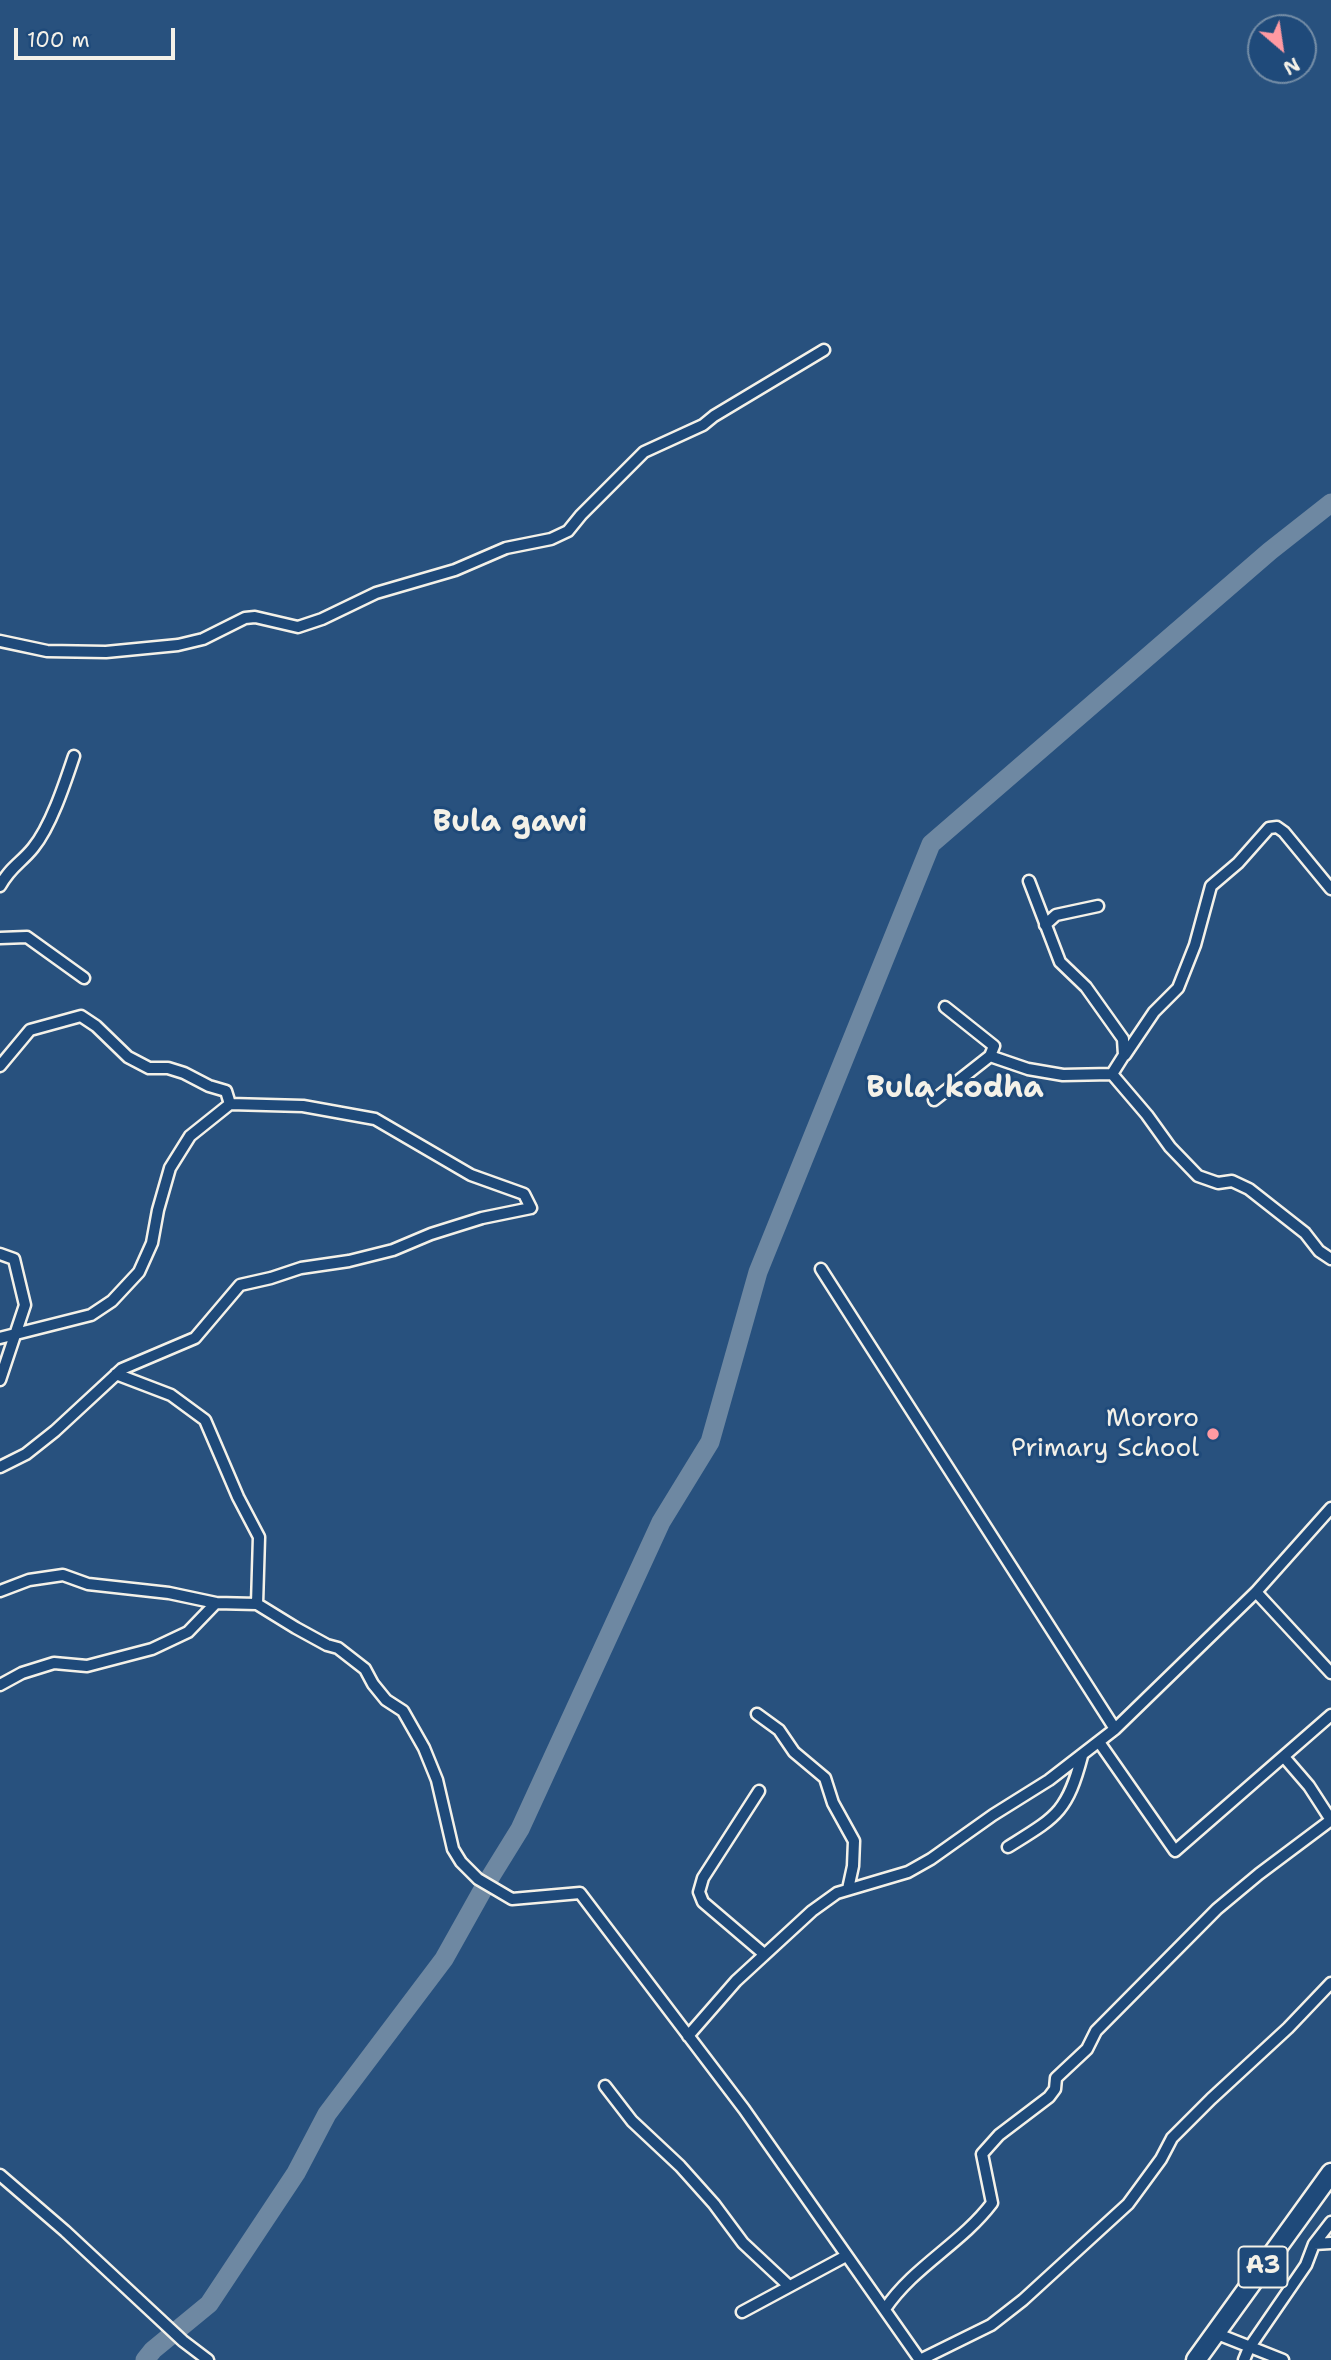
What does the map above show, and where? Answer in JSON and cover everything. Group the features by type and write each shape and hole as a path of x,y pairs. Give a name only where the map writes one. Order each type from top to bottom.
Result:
{"highway":[{"name":"A3","path":"1196,2360 1331,2173"}],"street":[{"path":"0,641 7,640 47,652 106,652 178,645 203,639 245,618 255,617 298,627 322,619 376,593 455,570 506,548 551,539 568,531 644,452 703,425 824,350"},
{"path":"0,886 8,871 33,848 60,798 74,756"},
{"path":"1112,1074 1154,1012 1178,988 1195,945 1211,886 1238,863 1269,828 1278,827 1284,832 1331,889"},
{"path":"1029,881 1060,962 1086,988 1117,1028 1123,1040 1124,1055"},
{"path":"1045,925 1056,915 1098,906"},
{"path":"0,938 27,937 84,978"},
{"path":"934,1100 990,1056 994,1046 945,1007"},
{"path":"0,1066 30,1030 81,1016 96,1026 128,1058 149,1068 168,1068 184,1073 209,1086 226,1091 230,1104"},
{"path":"990,1056 1028,1069 1063,1075 1112,1074"},
{"path":"1112,1074 1170,1147 1198,1176 1218,1183 1232,1181 1250,1189 1331,1259"},
{"path":"0,1338 90,1315 112,1301 139,1272 152,1243 170,1168 190,1136 230,1104 303,1106 375,1119 471,1175 524,1194 531,1208 482,1218 431,1234 393,1250 349,1261 301,1268 240,1285 195,1338 122,1370 26,1454 0,1467"},
{"path":"0,1254 14,1259 25,1305 0,1380"},
{"path":"821,1269 1115,1729"},
{"path":"116,1374 171,1395 205,1420 238,1497 259,1537 257,1604"},
{"path":"688,2036 736,1981 812,1911 848,1889 908,1872 931,1859 1049,1780 1115,1729 1256,1592 1331,1508"},
{"path":"0,1591 29,1580 63,1575 89,1584 169,1593 216,1603 257,1604 306,1634 338,1648 365,1669 386,1700 403,1711 424,1748 433,1769 453,1849 461,1862 478,1879 512,1899 580,1893 807,2196 920,2360 991,2325 1023,2300 1128,2204 1161,2159 1172,2138 1288,2028 1331,1983"},
{"path":"1256,1592 1329,1666"},
{"path":"0,1685 22,1672 54,1663 87,1666 152,1649 188,1632 216,1603"},
{"path":"757,1714 779,1730 794,1752 825,1778 833,1803 853,1841 853,1866 848,1889"},
{"path":"1099,1742 1175,1851 1331,1715"},
{"path":"1008,1847 1050,1821 1065,1804 1082,1755"},
{"path":"885,2309 900,2288 980,2218 992,2203 982,2154 999,2135 1049,2098 1055,2090 1055,2078 1087,2049 1096,2031 1217,1909 1331,1820 1309,1786 1284,1756"},
{"path":"759,1791 704,1878 699,1892 703,1902 764,1954"},
{"path":"605,2086 632,2121 680,2166 714,2204 743,2243 789,2286"},
{"path":"0,2175 65,2231 183,2341 208,2360"},
{"path":"1244,2360 1249,2348 1306,2265 1314,2244 1331,2222"},
{"path":"1314,2244 1331,2243"},
{"path":"742,2312 846,2256"},
{"path":"1215,2333 1283,2360"}],"waterway":[{"path":"145,2360 153,2350 209,2304 296,2173 327,2114 444,1959 520,1829 661,1522 710,1442 758,1272 931,844 1270,551 1331,503"}],"place":[{"name":"Mororo Primary School","path":"1213,1434"}],"district":[{"name":"Bula gawi","path":"510,823"},
{"name":"Bula kodha","path":"955,1089"}]}
